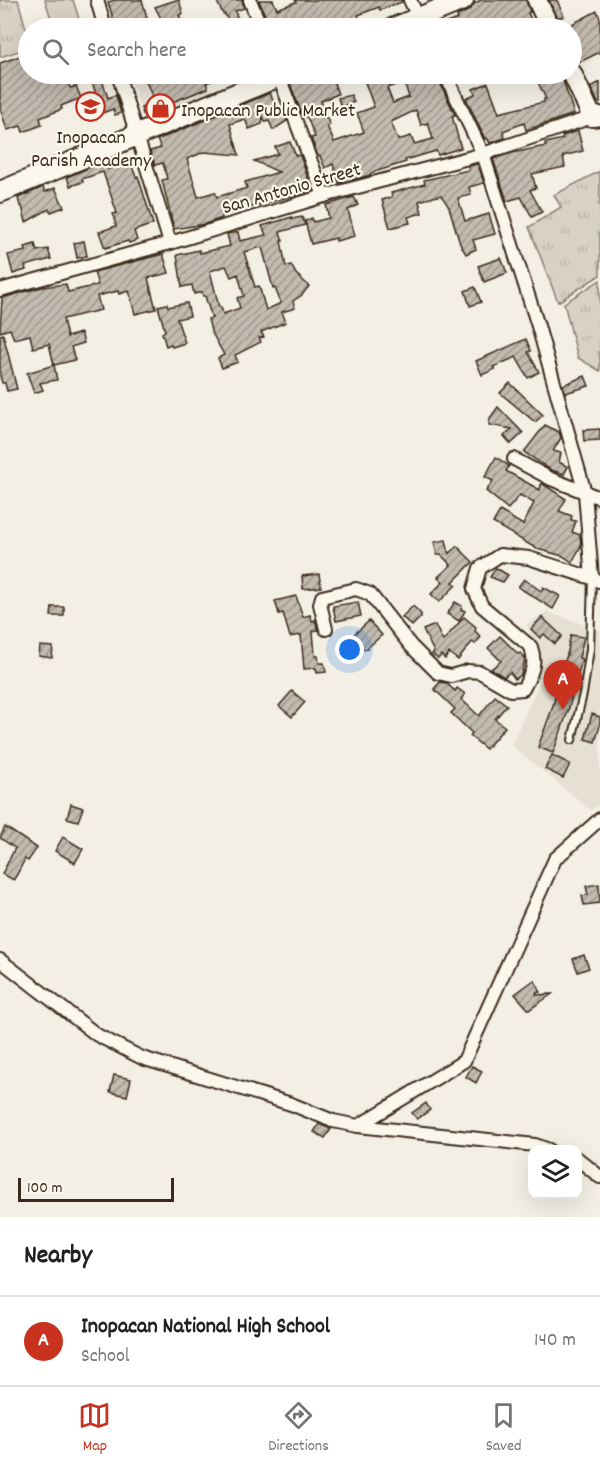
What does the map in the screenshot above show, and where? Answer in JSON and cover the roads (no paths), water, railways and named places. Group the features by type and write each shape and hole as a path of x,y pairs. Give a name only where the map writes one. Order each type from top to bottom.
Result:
{"main road":[{"path":"432,18 463,0"},
{"path":"0,192 258,84"}],"street":[{"path":"97,0 102,18"},
{"path":"250,0 257,18"},
{"path":"410,0 418,18"},
{"path":"537,0 545,18"},
{"path":"121,84 170,243"},
{"path":"285,84 324,196"},
{"path":"326,629 320,604 322,597 356,589 370,594 411,646 438,673 451,676 468,671 480,672 511,690 523,689 534,669 531,647 482,606 474,589 480,568 500,555 529,558 596,580 585,493 538,326 483,154 450,84"},
{"path":"578,84 596,116"},
{"name":"San Antonio Street","path":"0,290 170,243 324,196 483,154 596,116"},
{"path":"514,459 551,479 600,498"},
{"path":"358,1126 464,1061 555,859 600,819"},
{"path":"0,960 97,1035 142,1058 291,1104 333,1121 358,1126 535,1145"},
{"path":"582,1162 600,1177"}],"lane":[{"path":"572,740 590,649 596,580"}],"place":[{"name":"Inopacan Parish Academy","path":"91,106"},
{"name":"Inopacan Public Market","path":"160,109"},
{"name":"Inopacan National High School","path":"563,710"}]}
